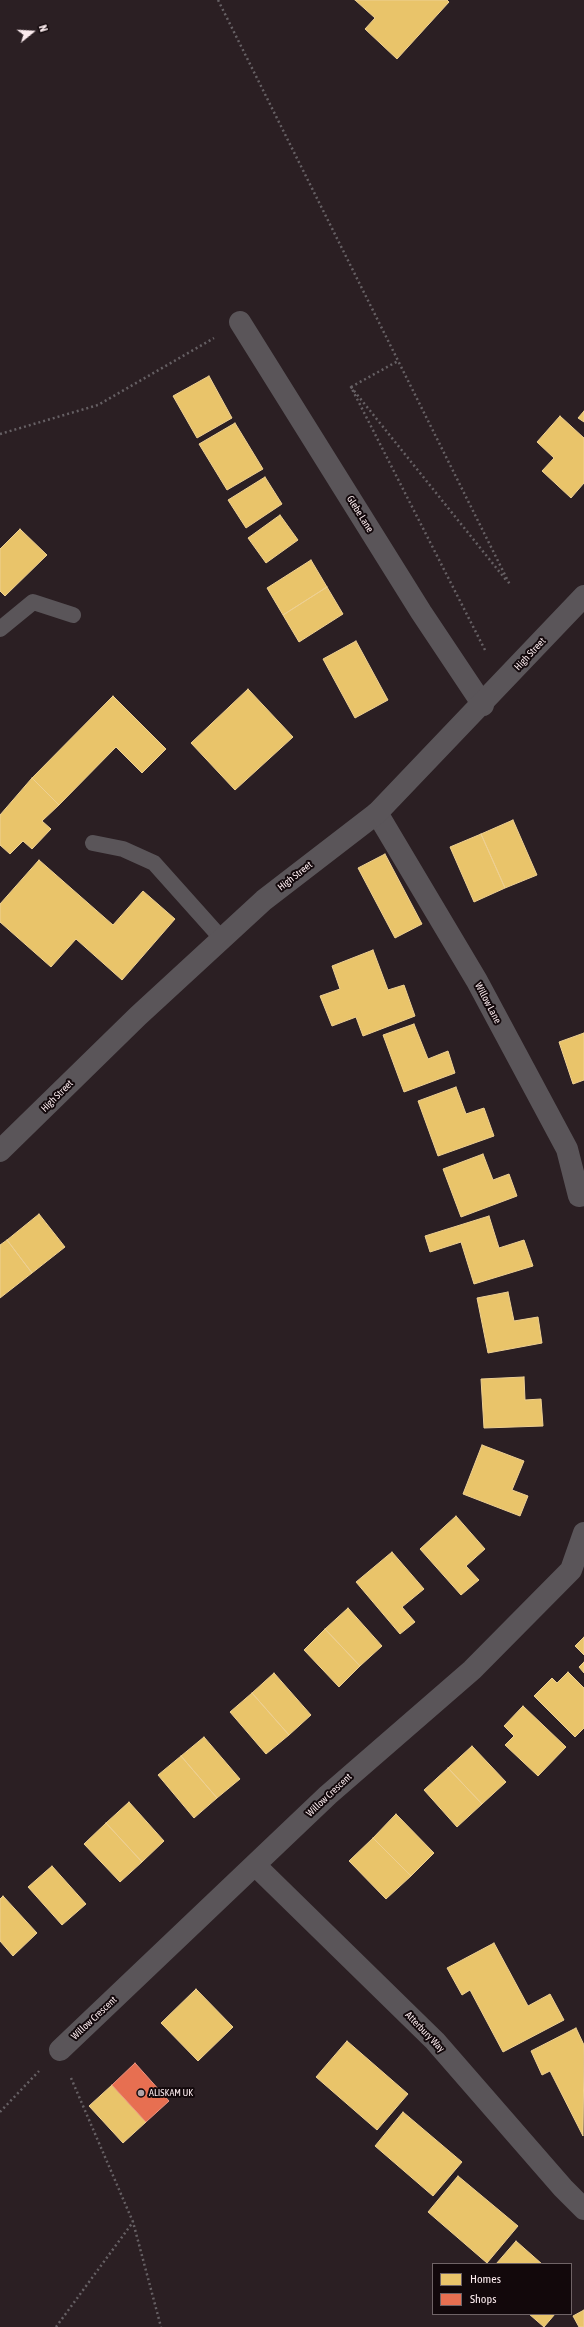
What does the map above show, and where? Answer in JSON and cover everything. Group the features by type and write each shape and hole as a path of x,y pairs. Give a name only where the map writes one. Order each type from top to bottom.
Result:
{"street":[{"name":"Glebe Lane","path":"240,322 421,612 483,705"},
{"name":"High Street","path":"0,1151 138,1016 264,900 377,813 483,705 584,596"},
{"name":"Willow Lane","path":"377,813 477,981 567,1149 582,1201"},
{"name":"Willow Crescent","path":"60,2050 328,1795 472,1670 537,1606 571,1570 584,1533"},
{"name":"Atterbury Way","path":"255,1865 435,2041 562,2188 584,2209"}],"lane":[{"path":"0,629 33,602 72,615"},
{"path":"93,843 123,849 154,862 222,939"}],"path":[{"path":"218,0 510,585 351,387"},
{"path":"0,434 98,405 240,322"},
{"path":"351,387 398,361"},
{"path":"351,387 508,677"},
{"path":"0,2112 60,2050 133,2222 161,2327"},
{"path":"56,2327 133,2222"}],"building: Homes":[{"path":"355,0 447,0 449,2 397,59 365,29 375,18"},
{"path":"209,376 232,418 197,438 173,396"},
{"path":"584,411 584,422 578,418"},
{"path":"560,416 584,438 584,483 571,498 542,471 554,458 537,442"},
{"path":"235,423 263,469 227,490 199,444"},
{"path":"265,477 282,504 246,528 228,500"},
{"path":"280,515 298,540 266,563 248,538"},
{"path":"20,529 47,555 5,596 0,591 0,549"},
{"path":"311,560 327,587 283,615 267,588"},
{"path":"327,587 343,614 299,642 283,615"},
{"path":"356,641 388,700 355,718 323,659"},
{"path":"248,689 293,737 235,790 191,743"},
{"path":"113,696 166,749 142,773 116,747 59,805 32,778"},
{"path":"32,778 59,805 42,821 51,829 32,849 23,841 10,854 0,845 0,815"},
{"path":"513,820 537,875 505,888 481,834"},
{"path":"481,834 505,888 474,902 450,847"},
{"path":"385,854 422,924 395,938 358,868"},
{"path":"39,860 113,925 143,891 175,919 122,980 76,939 51,967 0,922 0,904"},
{"path":"373,950 388,990 404,985 415,1016 363,1036 356,1017 332,1026 320,996 340,989 332,966"},
{"path":"414,1024 428,1059 448,1051 455,1073 404,1092 383,1035"},
{"path":"584,1033 584,1080 573,1084 559,1042"},
{"path":"456,1087 466,1114 484,1108 494,1136 438,1156 418,1101"},
{"path":"483,1154 493,1180 509,1174 517,1196 461,1217 443,1169"},
{"path":"39,1214 65,1247 32,1273 7,1240"},
{"path":"489,1216 499,1248 524,1240 533,1266 474,1284 461,1242 430,1252 425,1236"},
{"path":"7,1240 32,1273 0,1298 0,1245"},
{"path":"508,1292 514,1321 538,1317 542,1343 488,1353 477,1298"},
{"path":"524,1377 525,1400 541,1399 543,1426 484,1428 481,1379"},
{"path":"482,1445 524,1461 512,1490 528,1496 520,1516 463,1494"},
{"path":"456,1516 485,1549 466,1566 479,1580 461,1595 420,1549"},
{"path":"392,1552 424,1589 402,1607 415,1622 400,1634 356,1582"},
{"path":"348,1608 382,1646 360,1666 325,1629"},
{"path":"325,1629 360,1666 339,1687 304,1650"},
{"path":"584,1637 584,1655 575,1646"},
{"path":"584,1662 584,1673 579,1667"},
{"path":"568,1672 584,1688 584,1728 575,1737 534,1696 552,1678 557,1683"},
{"path":"274,1673 311,1715 289,1735 252,1693"},
{"path":"252,1693 289,1735 266,1754 230,1712"},
{"path":"523,1706 566,1747 538,1776 505,1745 514,1736 504,1726"},
{"path":"204,1737 240,1779 217,1798 181,1756"},
{"path":"472,1746 506,1782 482,1804 448,1768"},
{"path":"181,1756 217,1798 194,1818 158,1775"},
{"path":"448,1768 482,1804 457,1827 424,1790"},
{"path":"129,1802 164,1841 142,1862 106,1823"},
{"path":"396,1814 434,1853 411,1876 373,1838"},
{"path":"106,1823 142,1862 120,1882 84,1844"},
{"path":"373,1838 411,1876 386,1899 349,1861"},
{"path":"52,1866 86,1904 62,1925 28,1887"},
{"path":"3,1896 37,1933 13,1956 0,1941 0,1899"},
{"path":"494,1943 528,2006 550,1994 564,2020 503,2052 470,1990 462,1995 447,1968"},
{"path":"196,1989 233,2027 198,2061 161,2023"},
{"path":"576,2028 584,2045 583,2136 550,2071 542,2075 531,2051"},
{"path":"347,2041 408,2094 377,2130 316,2077"},
{"path":"112,2085 146,2122 123,2143 89,2106"},
{"path":"403,2112 462,2162 433,2196 375,2146"},
{"path":"458,2176 518,2226 487,2263 428,2212"},
{"path":"516,2241 541,2263 497,2263"},
{"path":"584,2310 584,2327 579,2327 573,2316"},
{"path":"530,2315 554,2315 544,2327"}],"building: Shops":[{"name":"ALISKAM UK","path":"135,2063 169,2101 146,2122 112,2085"}],"place":[{"name":"ALISKAM UK","path":"141,2093"}]}
